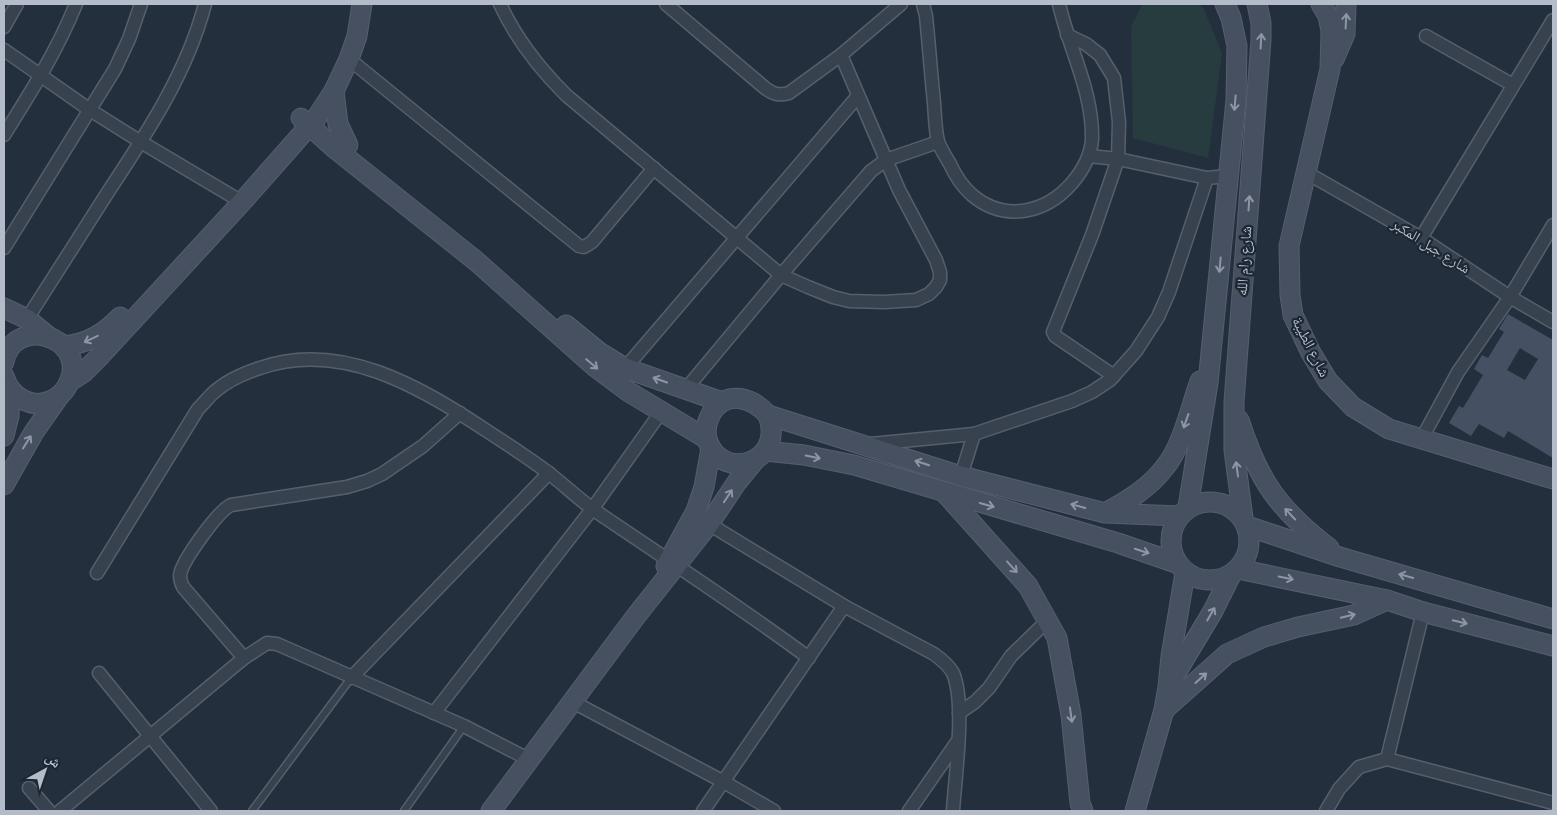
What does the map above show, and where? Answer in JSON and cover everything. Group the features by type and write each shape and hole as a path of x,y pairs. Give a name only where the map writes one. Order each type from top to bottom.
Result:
{"street":[{"path":"4,27 17,4"},
{"path":"4,135 41,76 76,4"},
{"path":"4,248 122,55 141,4"},
{"path":"26,319 162,108 189,51 205,4"},
{"path":"4,362 8,351 19,340 34,334 74,346 89,341 109,329 237,198 295,142 340,59 347,38 353,4"},
{"path":"7,383 15,395 30,402 46,402 65,388 101,355 237,198 334,91 349,59 356,36 362,4"},
{"path":"500,4 519,41 547,76 566,95 781,275 833,297 850,301 884,302 916,300 930,294 940,280 940,272 936,260 899,190 840,55"},
{"path":"666,4 765,88 777,95 789,93 840,55 901,4"},
{"path":"923,4 926,16 938,142 950,165 970,193 991,206 1005,211 1018,212 1036,209 1063,192 1078,176 1089,156 1092,140 1086,87 1067,35 1059,4"},
{"name":"شارع رام الله","path":"1183,512 1208,383 1236,100 1235,31 1225,4"},
{"name":"شارع الطيبة","path":"1321,4 1328,16 1331,30 1330,69"},
{"name":"شارع الطيبة","path":"1346,4 1345,34 1330,69 1289,246 1290,295 1293,315 1311,353 1328,381 1353,408 1389,429 1553,479"},
{"name":"شارع رام الله","path":"1245,522 1234,450 1234,402 1261,40 1260,6"},
{"path":"1421,238 1553,20"},
{"path":"1067,35 1086,44 1100,56 1114,78 1119,122 1118,159 1092,235 1053,332 1055,336 1114,376"},
{"path":"1426,36 1513,86"},
{"path":"4,50 90,110 237,198"},
{"path":"349,59 580,246 584,247 592,242 654,168"},
{"path":"334,91 341,146"},
{"path":"620,375 858,96"},
{"path":"309,118 476,261 594,366 620,375 686,390 722,402"},
{"path":"295,142 318,142 341,146"},
{"path":"686,390 865,177 886,160 938,142"},
{"path":"1089,156 1118,159 1207,178 1227,176"},
{"name":"شارع جبل المكبر","path":"1307,173 1421,238 1510,297 1553,322"},
{"path":"864,445 974,434 1072,401 1092,392 1114,376 1136,352 1158,317 1169,292 1207,178"},
{"path":"1421,440 1458,372 1510,297 1553,225"},
{"path":"4,485 30,439 65,388 72,367 68,353 57,342 6,307"},
{"path":"1105,513 1134,496 1151,483 1166,466 1176,449 1213,342"},
{"path":"97,573 198,409 214,392 229,382 273,363 301,359 333,360 359,365 380,373 422,391 460,413 549,473 593,508 809,658"},
{"path":"620,375 661,412 709,444 719,457 731,463 743,464 760,455 804,455 854,465 1118,543 1181,568 1199,578 1209,580 1220,579 1234,572 1387,600 1423,612 1553,646"},
{"path":"4,436 9,416 7,383"},
{"path":"491,811 656,590 703,518 770,443 772,433 768,415 759,405 748,399 735,398 722,402 708,418 706,428 709,444 704,487 703,518"},
{"path":"1234,402 1249,451 1260,473 1280,503 1303,528 1340,557"},
{"path":"434,712 593,508 661,412"},
{"path":"244,658 180,581 180,574 186,561 218,514 227,506 235,504 347,487 367,481 382,474 422,446 460,413"},
{"path":"768,415 961,476 1105,513 1183,512"},
{"path":"961,476 974,434"},
{"path":"352,678 549,473"},
{"path":"944,492 1028,586 1057,638 1071,715 1080,803 1083,811"},
{"path":"1135,810 1164,710 1168,687 1181,568 1171,548 1171,537 1174,525 1183,512 1198,503 1219,503 1230,508 1245,522 1340,557 1553,619"},
{"path":"703,518 844,606 934,654 943,661 952,672 956,686 959,713 953,811"},
{"path":"1168,687 1234,572 1244,559 1249,538 1245,522"},
{"path":"1164,710 1227,654 1264,637 1298,627 1354,615 1387,600"},
{"path":"703,811 844,606"},
{"path":"1386,759 1423,612"},
{"path":"959,713 975,702 989,688 1011,656 1048,620"},
{"path":"60,811 244,658 271,642 434,712 530,760"},
{"path":"99,673 211,811"},
{"path":"573,702 724,782 774,811"},
{"path":"910,811 958,742"},
{"path":"1326,811 1339,789 1359,767 1386,759 1553,803"},
{"path":"29,788 49,811"}],"lane":[{"path":"252,811 352,678"},
{"path":"404,811 464,726"}],"green space":[{"path":"1142,4 1196,4 1203,7 1222,53 1208,158 1133,138 1131,27"}],"building":[{"path":"1508,314 1553,340 1553,458 1508,431 1504,438 1479,424 1471,436 1449,423 1459,406 1463,408 1483,375 1474,369 1482,355 1488,358 1504,332 1499,329","holes":["1520,348 1538,359 1525,380 1507,370"]}]}
